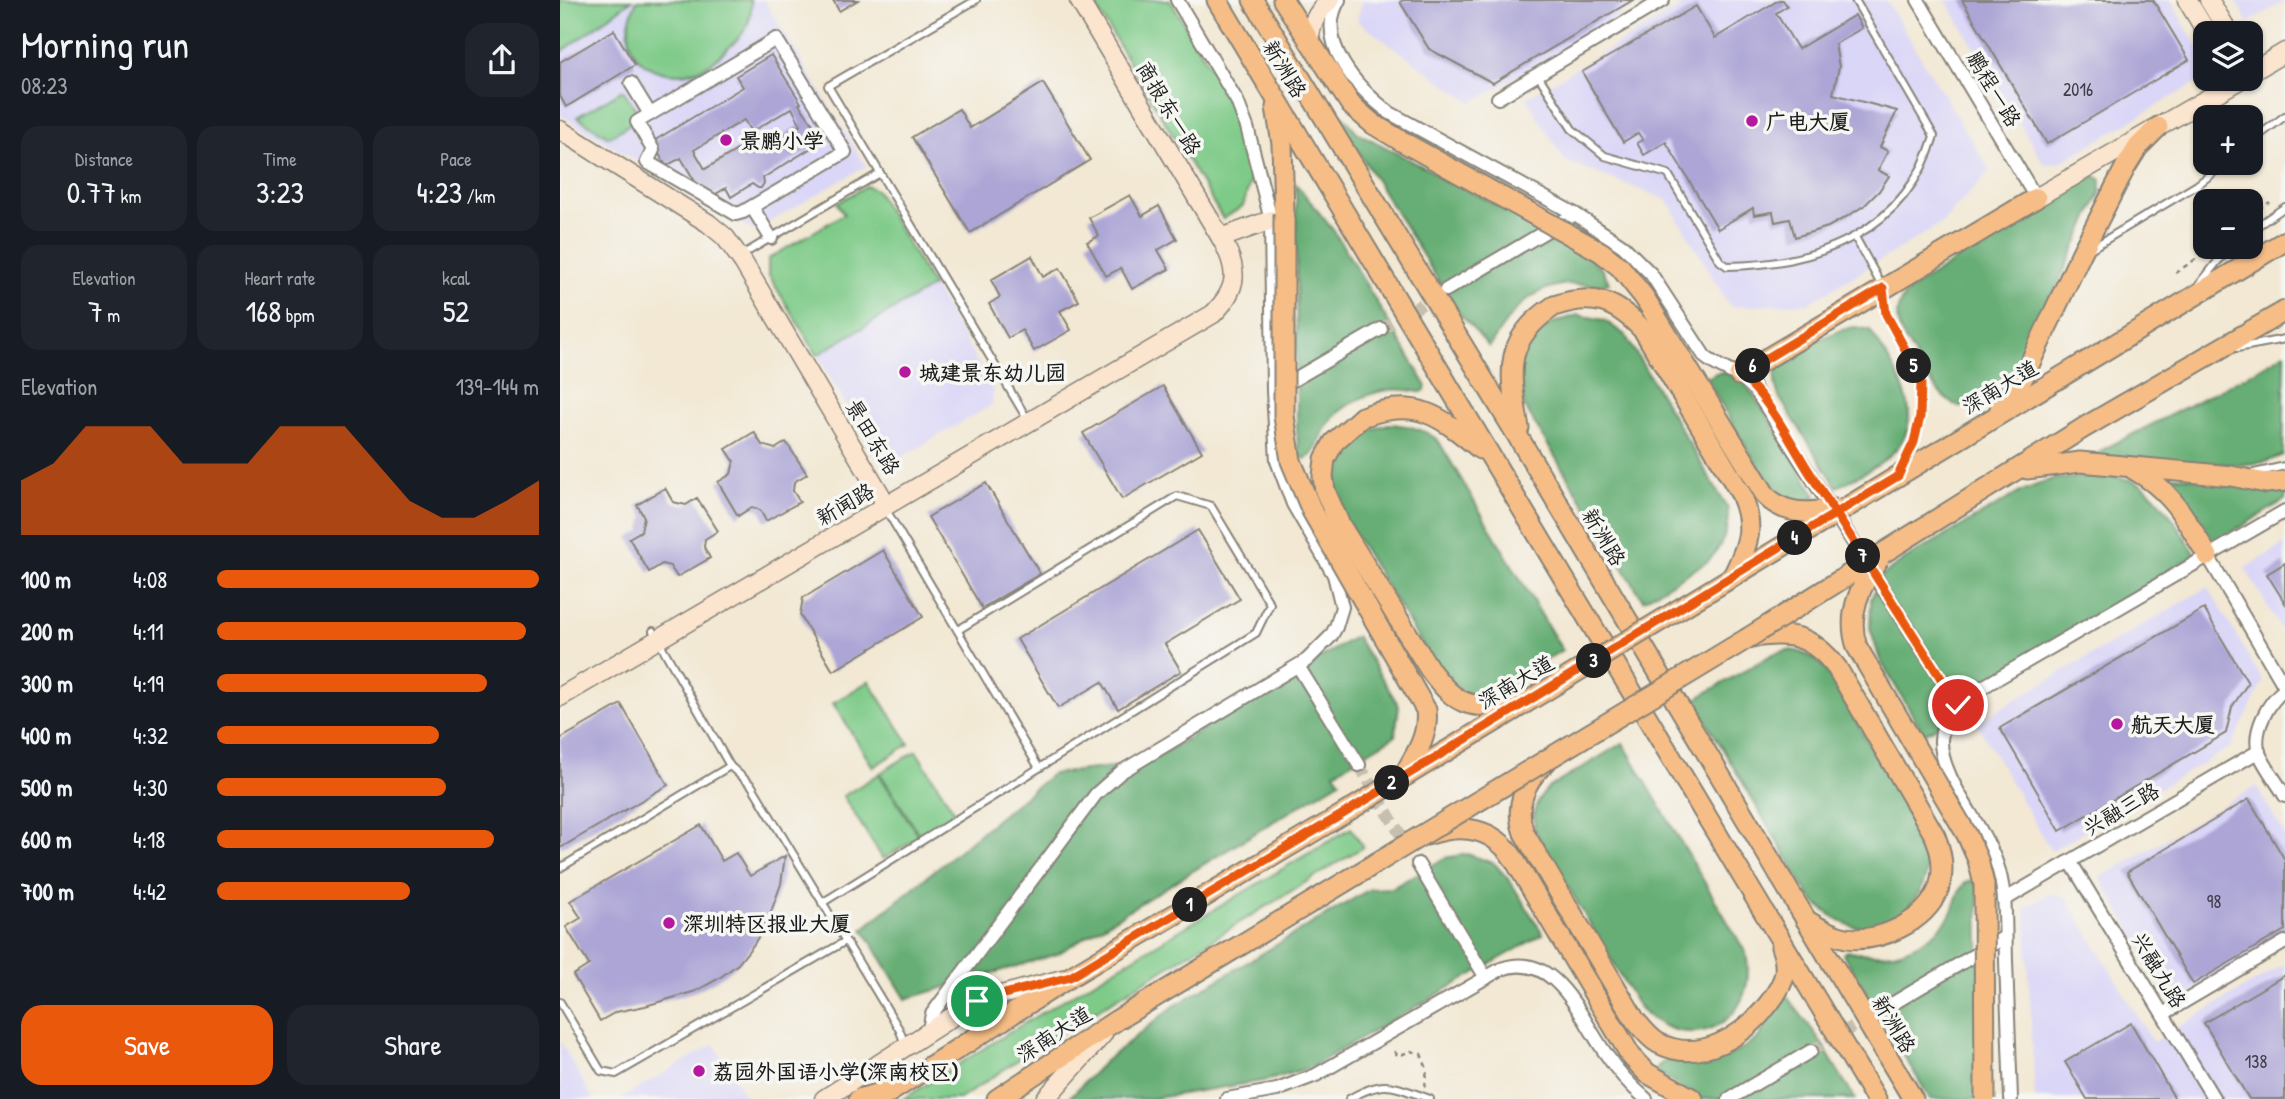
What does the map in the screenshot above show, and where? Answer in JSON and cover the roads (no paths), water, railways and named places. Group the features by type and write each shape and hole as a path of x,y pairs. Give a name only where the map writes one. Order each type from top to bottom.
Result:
{"main road":[{"name":"新洲路","path":"1217,0 1876,1099"},
{"name":"新洲路","path":"1254,0 1913,1099"},
{"path":"1283,0 1351,105 1373,124 1611,260 1628,276 1644,297 1766,496 1773,503 1792,512 1842,509"},
{"path":"1273,93 1282,144 1278,216 1284,416 1291,461 1312,511 1426,710 1428,723 1423,740 1403,777"},
{"path":"1991,419 2023,378 2125,168 2138,147 2158,127"},
{"path":"1739,375 2036,198"},
{"name":"深南大道","path":"859,1099 886,1095 1070,977 2285,241"},
{"path":"1520,440 1511,382 1512,360 1527,328 1535,318 1572,299 1610,303 1628,314 1644,331 1741,494 1748,511 1750,529 1746,550 1733,575"},
{"name":"深南大道","path":"997,1099 1117,1020 1748,638 2085,427 2285,311"},
{"path":"1491,458 1454,428 1422,411 1400,407 1362,417 1334,442 1325,459 1323,476 1325,491 1336,517 1430,670 1450,694 1462,703 1473,706 1524,704"},
{"path":"2016,471 2064,463 2126,465 2231,475 2248,481 2285,481"},
{"path":"2126,465 2156,483 2172,498 2208,556"},
{"path":"1882,555 1869,573 1857,598 1853,610 1853,635 1863,660 1967,835 1978,860 1984,884 1985,1099"},
{"path":"1748,638 1777,635 1799,637 1820,648 1837,668 1935,836 1941,851 1942,871 1938,890 1927,907 1909,923 1889,933 1867,938 1847,938 1824,932 1804,919"},
{"path":"1553,756 1538,769 1524,791 1520,817 1527,840 1635,1020 1649,1036 1658,1043 1682,1050 1705,1048 1724,1042 1744,1030 1761,1014 1785,975 1784,957 1778,936"},
{"path":"1416,839 1444,829 1468,828 1485,832 1502,843 1631,1056 1647,1073 1693,1099"}],"street":[{"name":"商报东一路","path":"1079,0 1221,238"},
{"path":"929,1030 932,1014 1096,794 1121,772 1298,666 1331,636 1340,617 1341,596 1334,575 1293,504 1279,472 1275,448 1273,391 1278,216 1237,101 1177,0"},
{"path":"1309,42 1311,24 1329,0"},
{"path":"1339,0 1331,22 1333,41 1366,93 1390,113 1574,214 1623,246 1660,287 1705,357 1746,379 1762,398 1958,705"},
{"path":"1499,98 1663,0"},
{"name":"鹏程一路","path":"1918,0 2036,198"},
{"path":"2187,0 2200,21"},
{"path":"2213,2 2223,21"},
{"path":"776,39 845,152 736,214 647,162 653,150 636,122 650,114 776,39"},
{"path":"2263,64 2285,52"},
{"path":"631,83 650,114"},
{"path":"2036,198 2218,91"},
{"name":"景田东路","path":"560,130 715,227 737,258 881,501"},
{"name":"景田东路","path":"560,139 709,232 737,258"},
{"path":"752,207 771,237"},
{"path":"1446,290 1574,214"},
{"path":"1221,238 1278,216"},
{"name":"新闻路","path":"560,697 656,635 881,501 1027,418 1203,310 1222,303 1233,285 1235,272 1221,238"},
{"path":"1273,391 1381,329"},
{"path":"2011,1099 2004,900 1999,870 1992,852 1951,776 1942,752 1942,731 1950,713 1981,688 2285,511"},
{"path":"2208,556 2285,688 2269,705 2264,716 2259,751 2285,796"},
{"name":"新闻路","path":"560,685 656,635"},
{"path":"1298,666 1359,765"},
{"name":"兴融三路","path":"2004,900 2259,751"},
{"name":"兴融九路","path":"2070,861 2214,1099"},
{"path":"1418,864 1486,978"},
{"path":"1882,1010 2005,937"},
{"path":"2163,1014 2285,942"},
{"path":"1227,1099 1277,1090 1316,1075 1501,969 1515,966 1532,968 1556,980 1567,992 1617,1070 1646,1099"},
{"path":"824,1099 962,1009 984,999 1070,977"},
{"path":"1045,1099 1117,1020"},
{"path":"1729,1099 1811,1051"}],"lane":[{"path":"975,0 828,86 1027,418"},
{"path":"1538,75 1572,129 1605,156 1668,174 1720,261 1727,266 1787,262 1825,251 1855,237 1880,218 1906,192 1927,160 1934,136 1855,0"},
{"path":"2263,132 2285,116"},
{"path":"737,258 880,173"},
{"path":"2081,254 2210,175"},
{"path":"2263,222 2285,208"},
{"path":"1855,237 1883,288 1886,314 1921,383 1922,401 1917,430 1898,476"},
{"path":"2189,299 2220,259"},
{"path":"2217,351 2285,339"},
{"path":"2231,475 2264,472 2285,466"},
{"path":"822,903 1256,633 1270,604 1211,506 1177,496 958,631"},
{"path":"881,501 1039,768"},
{"path":"656,635 730,766 752,786 899,1029 905,1046"},
{"path":"560,868 730,766"},
{"path":"560,1002 601,1070 616,1074 844,942"},
{"path":"1349,1099 1372,1087 1383,1085 1424,1098"}],"tunnel":[{"path":"1381,329 1439,294"},
{"path":"1359,765 1418,864"},
{"path":"1811,1051 1882,1010"}],"place":[{"name":"广电大厦","path":"1752,121"},
{"name":"景鹏小学","path":"726,140"},
{"name":"城建景东幼儿园","path":"905,372"},
{"name":"航天大厦","path":"2117,724"},
{"name":"深圳特区报业大厦","path":"669,923"},
{"name":"荔园外国语小学(深南校区)","path":"699,1071"}]}
